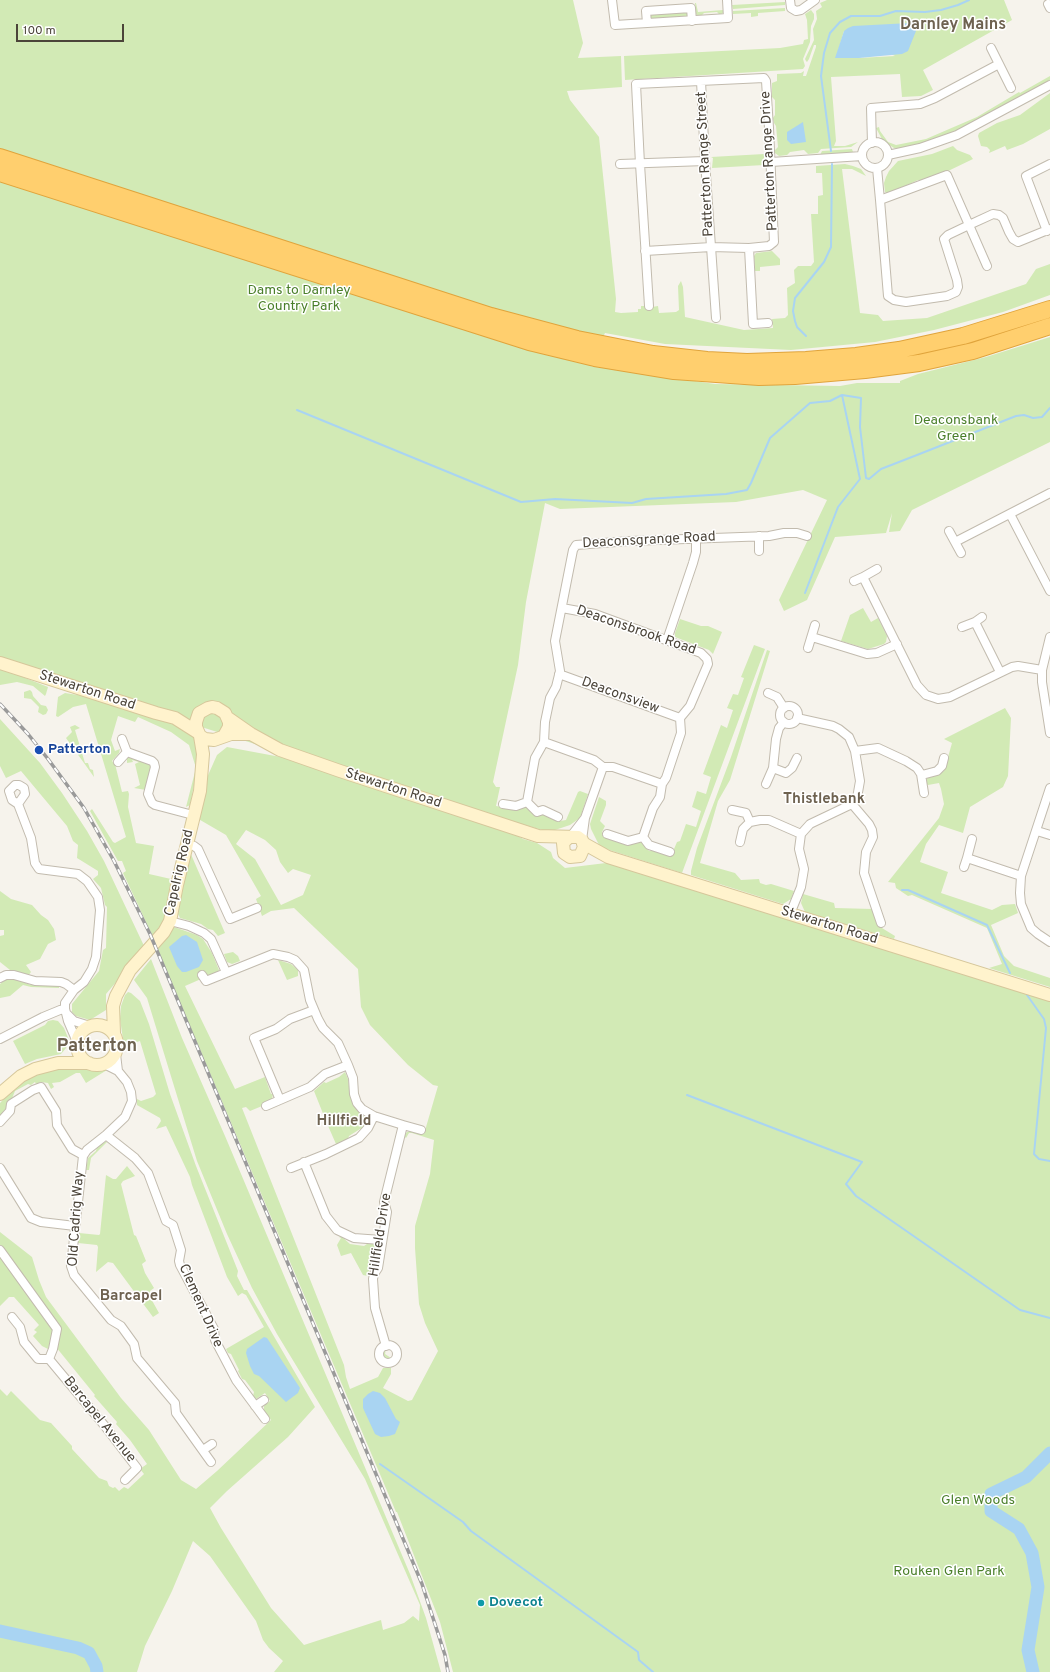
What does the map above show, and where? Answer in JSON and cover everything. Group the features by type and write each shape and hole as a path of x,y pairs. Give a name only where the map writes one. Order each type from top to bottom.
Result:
{"highway":[{"path":"0,158 491,316 577,339 652,354 707,360 747,362 806,360 856,356 899,350 964,336 1050,309"},
{"path":"0,173 529,342 595,358 667,370 759,377 796,376 872,370 919,362 973,350 1050,326"}],"main road":[{"name":"Stewarton Road","path":"0,663 175,718 209,740 221,738 231,734 251,734"},
{"name":"Stewarton Road","path":"175,718 199,713 212,707 222,710 228,718 251,734 280,750 340,771 538,836 576,839 608,857 1050,995"},
{"path":"199,713 196,722 199,734"},
{"path":"221,738 229,727 228,718"},
{"name":"Capelrig Road","path":"114,1033 113,1006 116,996 130,970 164,932 170,921 186,844 200,791 203,770 203,754 199,734"},
{"name":"Capelrig Road","path":"203,770 212,748 221,738"},
{"name":"Stewarton Road","path":"538,836 564,853"},
{"path":"576,839 584,850 580,856 576,857 570,857 564,853 563,843 576,839"},
{"name":"Stewarton Road","path":"576,857 608,857"},
{"name":"Capelrig Road","path":"93,1025 113,1006"},
{"path":"0,1094 21,1076 35,1069 58,1063 104,1064 111,1060 116,1054 118,1041 114,1033 105,1026 93,1025 81,1033 77,1044 58,1063"},
{"path":"77,1044 80,1056 89,1063"}],"street":[{"path":"612,0 615,25 728,18 727,0"},
{"path":"790,0 792,10 796,11 801,10 815,0"},
{"path":"647,23 646,11 683,8 691,8 692,21"},
{"path":"991,48 1011,88"},
{"path":"872,143 871,108 920,104 935,98 1000,64"},
{"name":"Patterton Range Drive","path":"646,251 711,247 749,248 769,246 774,242 771,162 764,78 636,84 649,306"},
{"name":"Patterton Range Street","path":"701,81 716,318"},
{"path":"888,155 920,148 957,135 1050,85"},
{"path":"872,143 881,144 887,150 888,155 886,162 881,167 868,167 863,160 862,156 865,148 872,143"},
{"path":"771,162 862,156"},
{"path":"620,164 705,161"},
{"path":"877,168 888,296 894,300 906,302 947,296 956,292 958,287 957,280 944,239 948,235 993,214 999,215 1003,218 1008,232 1013,239 1018,242 1048,230 1026,176 1050,164"},
{"path":"880,200 947,175 987,266"},
{"path":"749,248 753,324 768,323"},
{"path":"955,542 1050,493"},
{"path":"1010,514 1050,591"},
{"path":"949,531 961,553"},
{"name":"Deaconsgrange Road","path":"527,802 535,758 544,742 545,722 550,698 556,687 559,674 555,641 573,550 576,545 581,543 769,536 784,533 797,533 807,536"},
{"path":"759,536 759,551"},
{"path":"667,640 694,558 696,538"},
{"path":"854,581 878,569"},
{"path":"863,577 922,692 931,698 944,699 950,697 1012,667 1018,666 1042,670"},
{"name":"Deaconsbrook Road","path":"562,608 595,614 701,652 707,659 708,664 690,706 680,718"},
{"path":"962,627 975,622 982,617"},
{"path":"975,622 1000,672"},
{"path":"808,648 815,625"},
{"path":"812,637 867,654 877,653 897,644"},
{"path":"1050,637 1042,670 1042,682 1049,715 1050,733"},
{"name":"Deaconsview","path":"559,674 680,718"},
{"path":"768,694 777,697 784,708"},
{"path":"788,706 793,707 797,712 797,718 792,723 784,722 780,715 784,708 788,706"},
{"path":"670,852 649,845 644,837 653,808 660,798 662,784 666,778 681,733 680,718"},
{"path":"790,914 800,886 804,868 799,849 801,834 810,824 852,804 858,794 860,781 855,751 850,737 839,729 797,718"},
{"path":"766,784 773,768 776,739 779,728 784,722"},
{"path":"122,739 127,752 154,763 155,767 148,794 152,803 193,814"},
{"path":"544,742 594,760 603,766 613,766 662,784"},
{"path":"855,751 878,748 916,768 922,775 924,793"},
{"path":"118,762 127,752"},
{"path":"773,768 786,773 792,768 797,758"},
{"path":"922,775 940,769 944,758"},
{"path":"576,839 603,766"},
{"path":"5,782 12,800 18,804 31,838 35,863 39,869 78,874 87,881 98,898 100,910 96,957 92,969 84,982 74,990 65,1003 65,1011 77,1044"},
{"path":"9,791 15,786 19,785 24,788 25,794 18,804"},
{"path":"1050,788 1021,876 1020,898 1025,916 1031,928 1050,942"},
{"path":"503,804 516,806 527,802 536,812 543,810 558,817"},
{"path":"852,804 869,824 872,830 873,837 866,852 864,873 881,923"},
{"path":"732,810 746,813 750,822"},
{"path":"740,842 744,829 750,822 760,820 769,820 801,834"},
{"path":"1037,831 1050,835"},
{"path":"607,834 628,841 644,837"},
{"path":"964,867 972,839"},
{"path":"186,844 194,846 198,849 230,919 257,908"},
{"path":"966,858 1021,876"},
{"path":"170,921 190,926 204,932 211,939 226,972"},
{"path":"202,975 206,981 268,955 277,954 295,960 304,970 308,992 314,1010 323,1028 338,1043 348,1065 353,1078 354,1094 357,1103 362,1109 374,1116 421,1130"},
{"path":"0,978 6,975 14,975 35,981 60,982 66,984 74,990"},
{"path":"0,1040 43,1017 60,1010 65,1011 74,1021 93,1025"},
{"path":"280,1100 254,1038 276,1029 290,1019 314,1010"},
{"name":"Old Cadrig Way","path":"116,1054 118,1071"},
{"name":"Old Cadrig Way","path":"104,1064 118,1071 127,1082 131,1092 132,1102 125,1117 83,1154 71,1260 74,1275 111,1320 121,1326 134,1344 137,1358 175,1403 176,1412 211,1462"},
{"path":"266,1106 310,1087 326,1074 348,1065"},
{"path":"0,1122 10,1111 11,1104 33,1090 41,1088 56,1111 57,1125 72,1149 83,1154"},
{"path":"290,1168 326,1154 359,1138 368,1128 374,1116"},
{"name":"Hillfield Drive","path":"386,1346 375,1308 373,1279 378,1268 387,1212 384,1202 403,1125"},
{"name":"Clement Drive","path":"106,1135 135,1158 148,1173 166,1221 173,1225 181,1250 179,1261 180,1265 214,1329 215,1340 236,1380 265,1419"},
{"path":"304,1162 326,1216 337,1230 354,1238 382,1240"},
{"path":"0,1168 31,1218 41,1222 75,1226"},
{"path":"0,1250 57,1329 53,1349 49,1359"},
{"name":"Barcapel Avenue","path":"12,1317 20,1327 24,1342 38,1359 49,1359 104,1425 137,1468 125,1480"},
{"path":"255,1406 264,1400"},
{"path":"203,1450 212,1444"}],"green space":[{"name":"Dams to Darnley Country Park","path":"0,0 573,0 583,43 578,58 621,56 622,87 567,91 570,100 599,137 616,299 615,312 638,312 638,309 641,309 641,306 645,306 646,308 658,306 659,313 676,312 679,310 678,286 681,281 683,287 685,317 744,330 773,328 772,319 785,318 788,315 787,288 795,283 794,270 798,266 811,266 814,262 811,214 818,214 818,196 823,195 822,173 816,173 816,166 845,164 861,169 866,176 852,169 842,169 860,313 878,315 883,321 927,318 1026,284 1036,269 1050,264 1050,295 1003,312 934,330 875,342 791,350 665,344 605,333 590,366 715,384 840,386 857,383 900,383 900,381 918,374 986,357 1050,337 1050,442 912,510 900,531 889,532 892,513 886,533 835,537 807,600 784,611 779,600 827,500 803,490 736,502 560,509 545,503 526,602 518,665 493,782 496,787 500,787 496,806 516,809 526,806 560,821 566,820 578,792 580,791 588,794 580,818 570,825 549,832 340,771 0,663"},
{"path":"827,0 1004,0 1012,20 923,70 933,90 921,96 902,97 900,74 831,77 836,141 834,146 845,146 858,142 851,147 821,149 818,153 808,154 804,150 790,152 787,155 779,156 775,153 775,150 778,147 776,126 773,118 775,115 775,100 772,97 772,83 777,81 777,74 801,73 804,71 803,76 806,76 816,47 816,45 814,45 807,62 805,59 814,40 813,29 817,19 816,11 822,7 820,3","holes":["844,31 895,56 859,58 836,58"]},
{"path":"785,2 785,5 733,9 732,5"},
{"path":"695,3 698,12 723,10 723,13 720,15 717,12 704,13 701,16 698,16 696,14"},
{"path":"785,8 785,11 758,13 758,16 751,17 751,13 733,14 733,11"},
{"path":"811,10 814,14 814,19 811,26 810,42 803,59 805,66 803,69 625,80 624,56 780,48 803,44 804,40 808,39 807,20 805,14"},
{"path":"687,11 688,17 650,19 650,14"},
{"path":"1050,76 1050,81 958,131 921,144 894,148 883,141 876,128 879,127 880,131 888,142 896,145 926,139 977,117 1019,92 1020,93"},
{"path":"1050,93 1050,129 1023,144 1007,150 1005,146 989,153 990,150 987,147 981,146 978,136 979,133 997,123 1020,115"},
{"path":"953,146 957,150 970,155 973,159 946,172 922,181 918,180 888,194 885,192 884,183 886,177 898,161 932,154"},
{"path":"852,149 853,152 849,153 820,155 822,151"},
{"path":"764,154 764,165 712,168 713,158 711,157"},
{"path":"772,251 780,259 780,265 760,267 760,271 755,271 754,256 756,253"},
{"path":"863,608 871,622 878,618 887,636 884,644 868,649 841,641 850,615"},
{"path":"680,619 701,626 708,626 722,632 713,654 709,650 675,637"},
{"path":"754,645 765,649 682,873 600,847 590,824 599,797 606,801 600,821 605,826 602,832 603,836 626,844 641,841 650,851 654,849 666,852 667,856 671,856 677,842 680,841 686,824 696,827 701,811 692,807 697,791 706,794 711,777 703,774 721,725 727,728 733,710 727,708 733,694 738,695 744,678 741,677"},
{"path":"767,650 770,651 730,780 718,801 700,863 735,873 741,880 759,879 760,883 766,885 771,884 794,891 791,899 783,904 691,875 697,848 731,757"},
{"path":"0,668 48,687 45,696 33,686 17,682 0,685"},
{"path":"30,690 41,705 46,706 48,710 46,714 43,715 38,712 39,707 31,699 24,698 24,692"},
{"path":"65,693 84,696 179,726 193,736 198,745 197,770 190,805 186,807 196,768 189,745 171,732 138,717 135,722 118,716 111,740 115,751 120,749 119,753 112,761 115,764 122,792 128,791 129,794 128,807 136,843 154,846 149,874 171,879 165,919 159,932 153,937 123,873 126,871 122,861 118,861 90,811 92,809 113,842 115,843 126,837 86,704 73,707 58,717 56,716 58,697"},
{"path":"1005,708 1011,718 1008,776 1003,787 970,807 963,833 939,825 926,844 920,862 948,872 941,893 992,910 1002,905 1015,904 1018,913 991,925 1004,956 1014,966 1050,978 1050,987 989,968 1002,964 987,928 912,895 908,896 896,888 895,883 888,882 939,818 944,804 939,783 928,785 925,782 928,777 944,771 952,743 944,739"},
{"path":"0,719 40,763 87,831 104,861 145,948 106,994 106,1010 90,1020 76,1016 72,1012 72,1004 99,971 103,950 106,948 107,907 105,905 101,888 93,879 98,875 98,871 77,858 78,845 73,841 67,826 21,771 6,778 0,766"},
{"path":"75,725 80,728 75,730 85,763 88,763 90,769 93,770 94,777 66,738 72,732 70,727"},
{"path":"227,747 286,758 510,831 523,839 537,843 551,852 553,858 565,868 606,863 688,888 690,886 1050,1000 1050,1672 453,1672 440,1622 397,1512 157,948 166,939 174,927 197,935 203,939 212,953 219,970 217,974 185,986 235,1089 265,1077 271,1094 273,1094 272,1099 262,1106 250,1111 246,1107 242,1108 344,1365 350,1389 378,1377 383,1368 391,1368 391,1374 383,1388 408,1401 412,1400 438,1351 425,1323 419,1304 415,1248 415,1226 430,1174 434,1140 412,1133 409,1133 406,1138 404,1136 407,1132 412,1131 424,1134 438,1086 433,1085 408,1065 370,1025 361,1007 358,969 294,908 271,911 262,916 256,899 261,896 226,835 195,817 205,782 217,755","holes":["246,830 265,840 276,850 280,862 288,873 293,869 311,875 303,895 281,905 255,859 236,844"]},
{"path":"127,757 149,763 151,766 146,790 134,788 140,785 135,764 139,762 132,760 133,762 127,763"},
{"path":"190,852 225,933 218,936 213,930 208,929 201,924 180,918 178,914"},
{"path":"0,891 11,899 32,905 48,920 54,929 56,940 48,944 40,959 26,965 31,972 28,976 10,970 0,962 0,936 4,935 4,930 0,930"},
{"path":"803,894 834,903 835,908 873,909 877,925 895,936 894,939 805,912 801,903"},
{"path":"233,952 238,956 240,961 232,964 227,962 224,954"},
{"path":"151,959 182,1038 225,1136 410,1574 426,1618 441,1672 274,1672 283,1661 263,1640 256,1621 210,1556 193,1541 172,1591 145,1646 137,1672 0,1672 0,1389 7,1396 11,1391 40,1420 51,1423 72,1446 72,1449 99,1478 107,1481 109,1486 113,1488 115,1487 119,1491 124,1487 128,1489 144,1474 140,1469 147,1464 130,1440 116,1424 117,1422 94,1396 95,1395 56,1347 60,1329 0,1245 0,1232 32,1257 46,1297 121,1398 149,1430 181,1480 196,1489 271,1420 264,1411 264,1406 270,1401 265,1393 256,1399 253,1396 254,1392 245,1380 242,1379 231,1354 228,1353 226,1349 264,1327 246,1295 242,1293 238,1296 227,1277 190,1177 166,1126 156,1129 161,1121 160,1118 137,1105 137,1099 141,1101 153,1097 156,1094 140,1041 124,1046 120,1019 121,1006 125,995 128,992 140,1001 149,1024 170,1094 196,1166 238,1271 237,1276 244,1290 247,1290 315,1407 288,1437 210,1508 271,1608 304,1645 381,1620 383,1630 404,1623 413,1616 419,1621 420,1605 365,1479 277,1334 252,1288 227,1234 197,1161 147,998 134,980"},
{"path":"278,960 291,964 298,970 298,976 287,980"},
{"path":"9,977 31,985 59,986 59,988 31,987 23,985 10,996 0,998 0,984"},
{"path":"48,1021 58,1021 64,1028 69,1040 66,1048 61,1054 37,1059 25,1064 13,1041 45,1025"},
{"path":"81,1068 107,1070 86,1083 80,1073 76,1073 60,1082 52,1083 54,1087 51,1089 48,1083 41,1082 36,1084 35,1082 31,1085 28,1084 15,1091 7,1111 0,1118 0,1103 17,1085 25,1079 51,1070"},
{"path":"345,1072 348,1079 353,1104 367,1119 365,1125 366,1128 360,1129 349,1136 347,1142 336,1144 325,1119 321,1120 320,1118 324,1116 314,1091 324,1082 326,1083 339,1077"},
{"path":"107,1142 91,1158 89,1170 86,1170 88,1158 96,1151 97,1147"},
{"path":"127,1166 135,1176 123,1181 121,1184 134,1235 136,1236 146,1261 142,1264 145,1273 154,1288 150,1291 149,1295 159,1313 153,1317 113,1263 108,1262 96,1272 97,1245 78,1243 79,1233 100,1234 106,1175 116,1179"},
{"path":"341,1236 350,1244 364,1246 367,1244 375,1244 375,1252 372,1254 371,1262 373,1266 368,1272 368,1276 363,1275 351,1253 341,1256 337,1245 341,1238 339,1237"},
{"path":"0,1254 53,1331 48,1349 42,1346 33,1336 37,1332 34,1330 39,1325 14,1297 9,1297 0,1306"},
{"path":"386,1349 385,1354 391,1358 394,1354 394,1358 390,1361 382,1358 383,1350"}],"water":[{"path":"910,23 914,25 916,31 908,51 902,54 859,58 835,58 844,31 848,28 853,26"},
{"path":"803,122 806,142 791,144 787,140 787,132"},
{"path":"186,935 197,942 203,960 199,967 182,972 177,966 169,947 182,936"},
{"path":"264,1337 267,1338 300,1388 298,1393 286,1402 259,1376 254,1374 250,1366 246,1353 247,1349"},
{"path":"373,1391 380,1393 385,1398 396,1419 400,1422 395,1434 381,1437 375,1434 363,1408 363,1399"}],"waterway":[{"path":"831,151 821,76 824,53 830,33 840,22 851,16 880,16 896,11 925,12 941,10 969,0"},
{"path":"806,336 797,327 793,311 795,298 824,262 831,247 832,164"},
{"path":"297,410 521,502 555,499 632,503 646,499 726,494 747,490 770,438 810,403 830,401 842,395 861,398 860,427 866,478 869,479 881,469 1016,416 1024,415 1033,418 1042,417 1050,408"},
{"path":"805,593 838,507 860,479 842,395"},
{"path":"902,890 908,890 987,925 1010,973"},
{"path":"1027,995 1044,1019 1046,1028 1034,1154 1039,1159 1050,1161"},
{"path":"687,1095 862,1162 846,1184 856,1196 1020,1310 1050,1318"},
{"path":"1033,1672 1028,1650 1038,1587 1032,1553 1019,1529 991,1511 991,1494 1026,1477 1050,1453"},
{"path":"380,1464 463,1522 471,1531 638,1652 639,1660 653,1672"},
{"path":"0,1631 78,1648 89,1653 96,1666 97,1672"}],"railway":[{"path":"0,704 28,734 84,808 114,861 150,934 422,1584 445,1655 448,1672"}],"place":[{"name":"Patterton","path":"39,750"},
{"name":"Dovecot","path":"481,1603"}],"district":[{"name":"Darnley Mains","path":"953,26"},
{"name":"Thistlebank","path":"824,800"},
{"name":"Patterton","path":"97,1047"},
{"name":"Hillfield","path":"344,1122"},
{"name":"Barcapel","path":"131,1297"}],"park label":[{"name":"Deaconsbank Green","path":"956,430"},
{"name":"Glen Woods","path":"978,1501"},
{"name":"Rouken Glen Park","path":"949,1572"}]}
